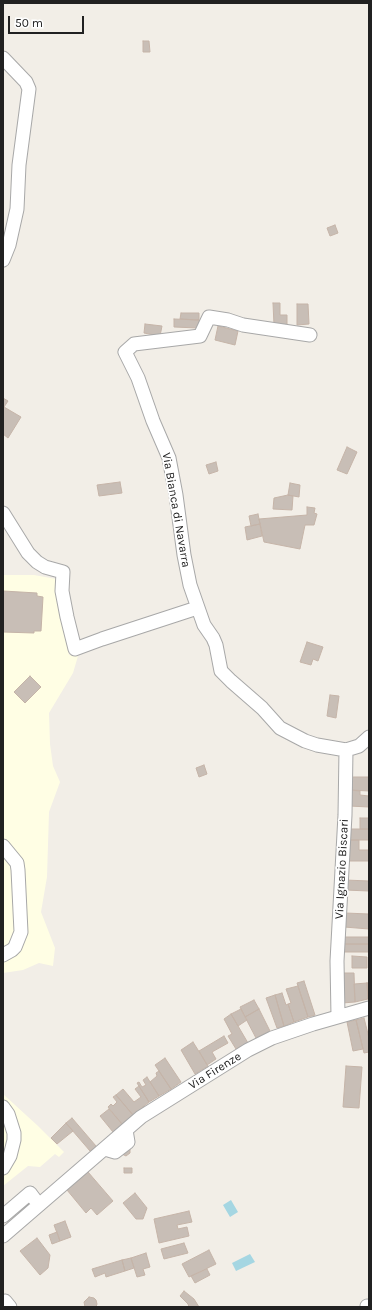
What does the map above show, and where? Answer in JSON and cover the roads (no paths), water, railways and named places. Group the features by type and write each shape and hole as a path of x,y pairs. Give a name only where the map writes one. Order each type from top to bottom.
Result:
{"street":[{"path":"3,58 26,82 28,89 20,165 18,209 9,245 3,260"},
{"name":"Via Bianca di Navarra","path":"310,335 243,325 228,320 209,317 200,336 134,344 125,352 138,378 169,458 190,584 204,625 216,645 221,671 230,681 262,708 280,728 317,745 346,750"},
{"path":"3,513 28,553 37,562 45,567 63,572 62,590 75,649 197,608"},
{"path":"346,750 358,746 369,737"},
{"name":"Via Ignazio Biscari","path":"338,1016 337,961 345,816 346,750"},
{"path":"3,846 16,863 18,870 21,932 15,947 3,955"},
{"name":"Via Firenze","path":"3,1236 141,1117 248,1050 272,1038 338,1016 368,1011"},
{"path":"3,1107 8,1114 6,1117 14,1133 14,1140 8,1161 3,1168"},
{"path":"3,1216 30,1193 39,1205"}],"water":[{"path":"231,1200 238,1212 230,1217 223,1205"},
{"path":"250,1254 255,1262 236,1271 232,1263"}]}
